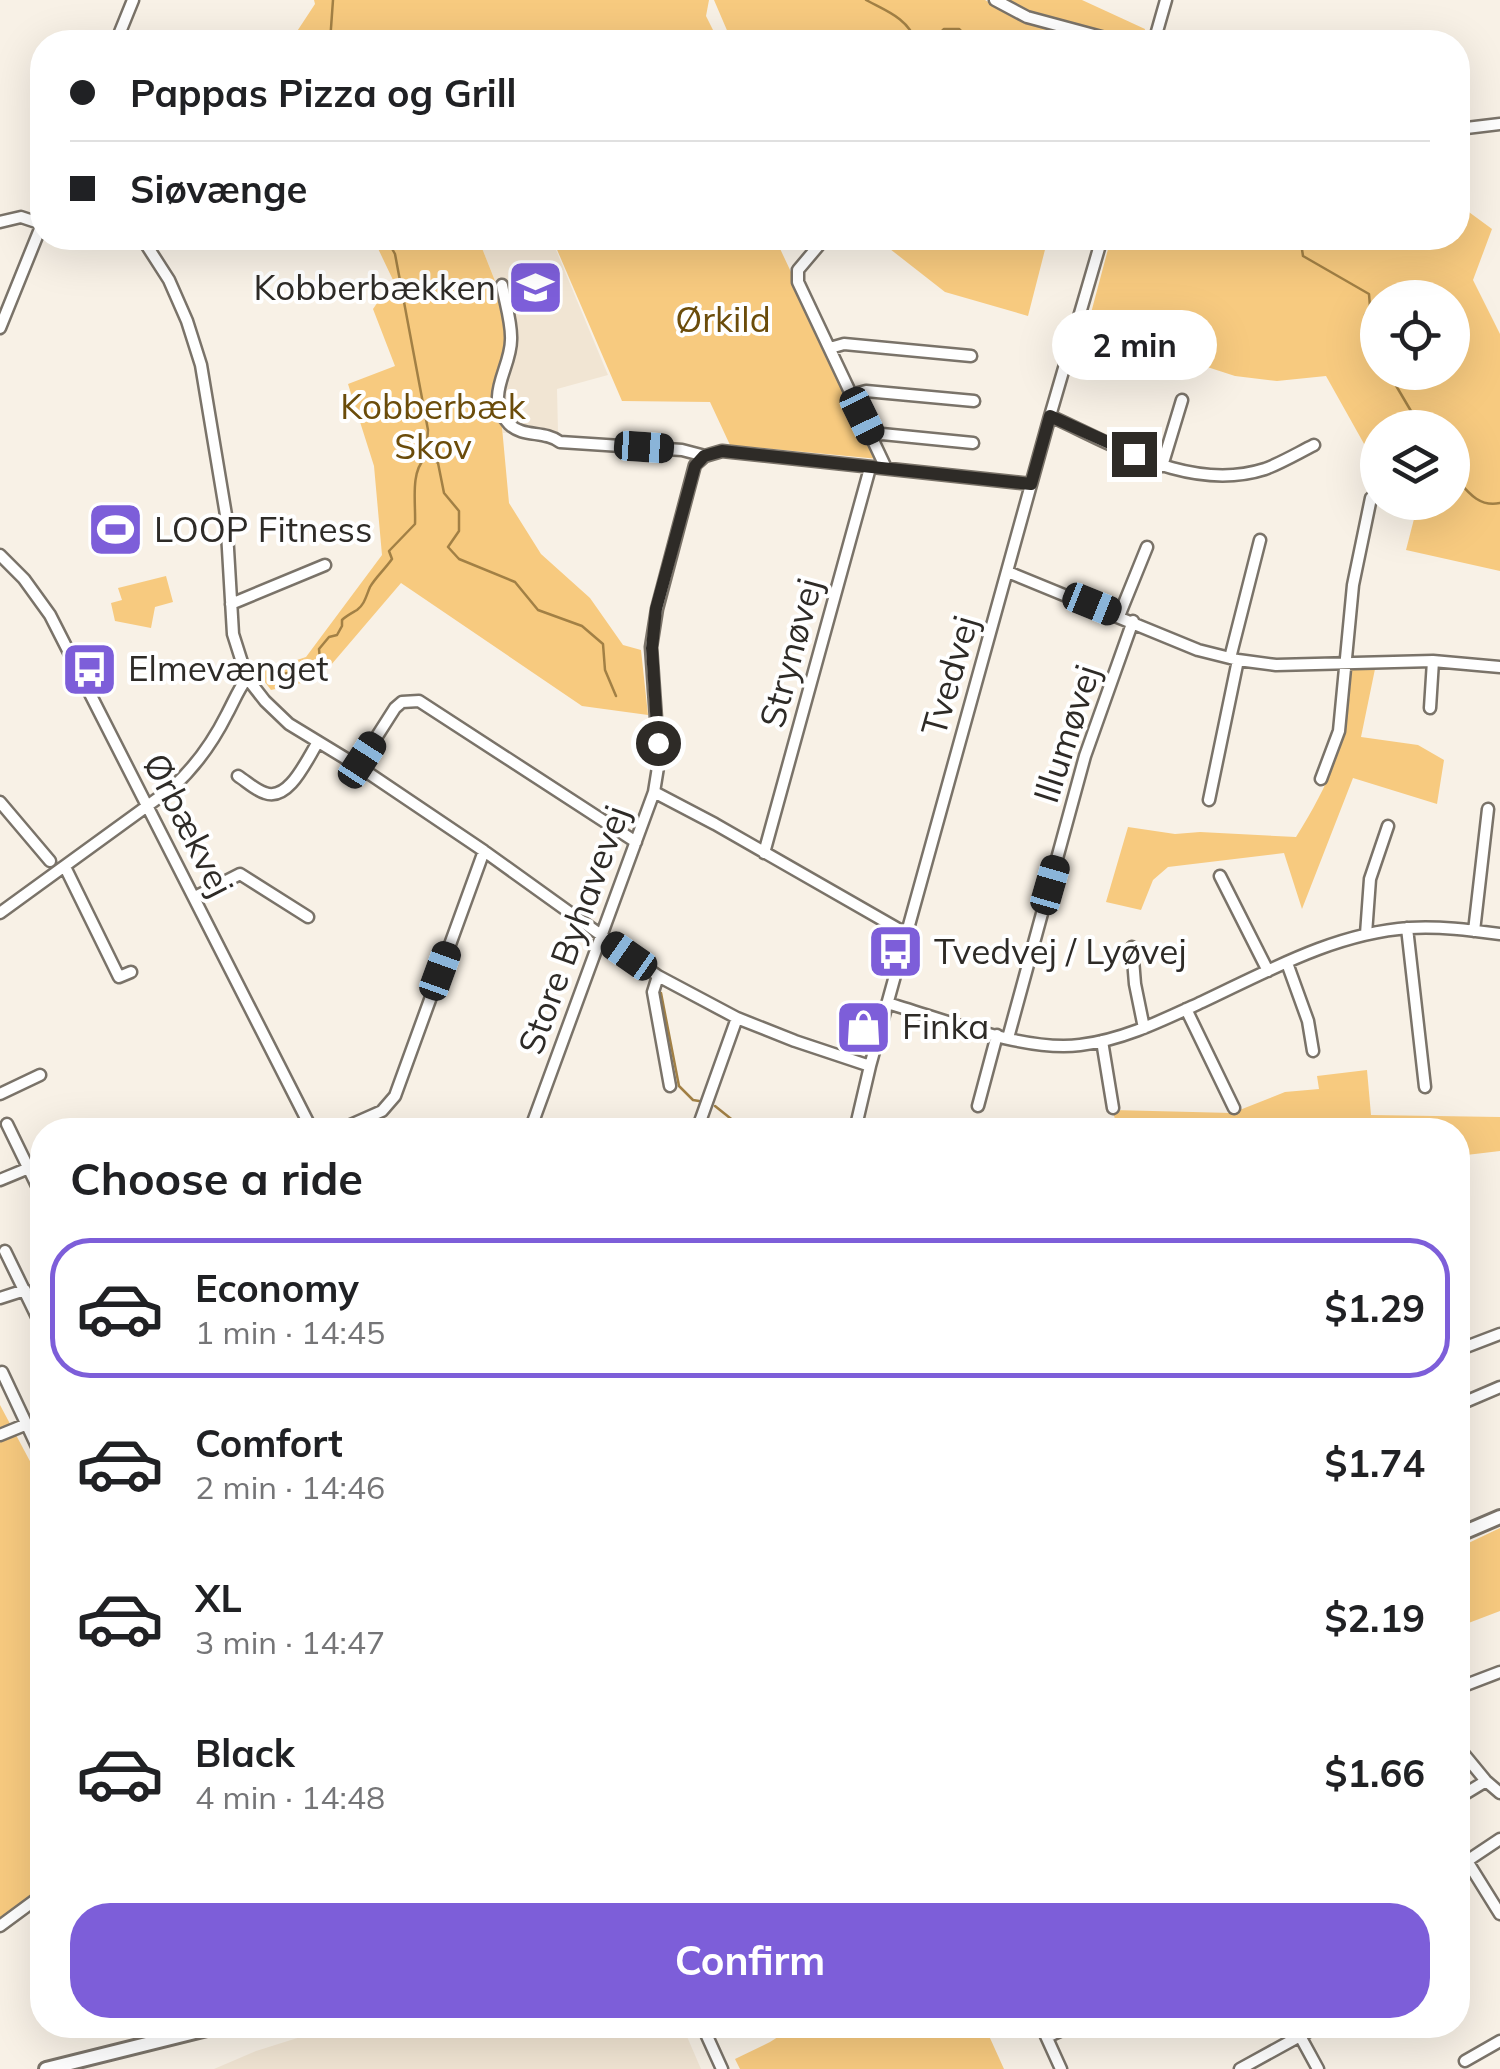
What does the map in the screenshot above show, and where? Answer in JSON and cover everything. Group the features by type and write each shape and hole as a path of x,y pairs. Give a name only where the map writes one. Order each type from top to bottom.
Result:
{"main road":[{"path":"1470,1530 1500,1517"},
{"path":"46,2069 171,2038"}],"street":[{"path":"121,30 133,0"},
{"path":"995,0 1027,16 1077,30"},
{"path":"1157,30 1166,0"},
{"path":"1470,128 1500,124"},
{"path":"0,222 21,217 30,220"},
{"path":"0,328 32,250"},
{"path":"150,250 169,280 201,366 226,516 235,641 248,678 265,701 288,724 484,851 658,976 737,1018 870,1066"},
{"path":"815,250 798,270 798,282 886,468"},
{"name":"Tvedvej","path":"857,1118 1098,250"},
{"path":"502,285 512,342 497,390 499,407 507,422 520,432 550,435 560,442 682,450 704,456 722,451 1031,484"},
{"path":"830,348 844,344 971,356"},
{"path":"851,395 866,390 974,400"},
{"path":"1162,466 1182,400"},
{"path":"1050,416 1162,466 1203,475 1265,469 1314,445"},
{"path":"872,436 973,443"},
{"name":"Store Byhavevej","path":"534,1118 654,792 659,760 652,648 656,609 695,466 704,456"},
{"name":"Strynøvej","path":"764,852 870,468"},
{"path":"1322,779 1339,732 1353,585 1366,520"},
{"path":"1209,800 1260,540"},
{"path":"1119,616 1147,547"},
{"name":"Ørbækvej","path":"0,555 24,579 50,615 306,1118"},
{"path":"231,604 325,566"},
{"path":"1008,572 1198,650 1234,659 1276,664 1433,661 1500,666"},
{"name":"Illumøvej","path":"978,1106 1085,756 1132,621"},
{"path":"1430,708 1433,661"},
{"path":"0,913 172,788 196,764 248,678"},
{"path":"358,766 395,708 402,702 419,702 636,842"},
{"path":"238,776 266,794 278,794 287,790 318,742"},
{"path":"654,792 907,934"},
{"path":"0,802 50,861"},
{"path":"1474,931 1488,810"},
{"path":"1366,934 1370,878 1388,826"},
{"path":"365,1118 382,1110 396,1096 484,851"},
{"path":"64,867 119,977 130,972"},
{"path":"195,897 240,874 308,917"},
{"path":"1220,876 1268,972"},
{"path":"887,1003 1002,1036 1076,1046 1144,1028 1286,963 1366,934 1408,928 1500,934"},
{"path":"1408,928 1425,1087"},
{"path":"1132,947 1134,984 1144,1028"},
{"path":"1286,963 1304,1008 1314,1050"},
{"path":"658,976 654,992 670,1086"},
{"path":"1186,1009 1234,1108"},
{"path":"702,1118 737,1018"},
{"path":"1102,1041 1113,1108"},
{"path":"0,1094 40,1075"},
{"path":"0,1180 29,1168 7,1124"},
{"path":"6,1251 30,1301"},
{"path":"0,1298 25,1290"},
{"path":"1470,1345 1500,1334"},
{"path":"2,1372 30,1430"},
{"path":"1470,1399 1500,1387"},
{"path":"0,1435 27,1424"},
{"path":"1470,1683 1500,1672"},
{"path":"1470,1762 1500,1792"},
{"path":"1470,1791 1486,1781"},
{"path":"1470,1859 1500,1840"},
{"path":"1470,1875 1500,1914"},
{"path":"0,1926 30,1903"},
{"path":"709,2038 722,2069"},
{"path":"1047,2038 1062,2069"},
{"path":"1240,2069 1285,2038"},
{"path":"1301,2038 1318,2069"},
{"path":"1465,2061 1500,2041"}],"shaded area":[{"name":"Kobberbækken","path":"483,250 556,250 608,375 557,389 558,432 503,433 497,393 518,339"},
{"path":"298,2038 688,2038 701,2069 214,2069"}],"green space":[{"path":"314,0 709,0 706,16 713,30 298,30"},
{"path":"714,0 985,0 1007,13 1065,30 727,30"},
{"path":"1005,0 1082,0 1145,29 1080,30"},
{"path":"1470,213 1492,229 1473,280 1500,334 1500,571 1406,550 1414,520 1470,520 1470,410 1360,410 1360,437 1326,376 1277,381 1235,376 1087,328 1108,250 1470,250"},
{"name":"Kobberbæk Skov","path":"379,250 483,250 518,339 499,395 509,503 541,554 590,598 623,645 641,650 648,715 582,706 401,583 325,672 310,681 271,690 258,673 306,657 382,555 374,466 348,384 395,366 373,309 393,280"},
{"name":"Ørkild","path":"557,250 781,250 879,459 730,445 710,402 622,401"},
{"path":"891,250 1045,250 1028,316 945,292"},
{"path":"166,576 173,602 155,607 151,628 115,621 111,603 122,600 118,588"},
{"path":"1375,669 1361,737 1418,745 1444,760 1437,804 1353,778 1302,909 1284,853 1168,867 1153,880 1141,910 1106,902 1128,827 1175,834 1296,837 1336,758 1347,717 1351,670"},
{"path":"1367,1070 1371,1115 1500,1117 1500,1151 1470,1155 1470,1118 1115,1118 1113,1110 1232,1113 1285,1092 1319,1089 1317,1076"},
{"path":"0,1405 30,1461 30,1897 0,1921"},
{"path":"1500,1528 1500,1611 1470,1622 1470,1542"},
{"path":"776,2038 990,2038 1004,2069 740,2069 735,2059"}],"waterway":[{"path":"331,30 333,0"},
{"path":"866,0 902,21 909,30"},
{"path":"943,30 960,30"},
{"path":"393,250 428,430 426,456"},
{"path":"1302,250 1303,256 1360,289"},
{"path":"1399,390 1410,410"},
{"path":"426,457 438,463 444,493 459,511 459,531 448,547 459,559 515,582 538,610 582,626 603,644 605,670 616,696"},
{"path":"268,678 320,661 319,649 329,637 337,635 342,620 362,605 372,584 392,559 389,551 415,524 417,472 425,458"},
{"path":"1470,493 1485,503 1500,503"},
{"path":"661,993 679,1086 699,1101"},
{"path":"715,1106 730,1118"}],"place":[{"name":"Kobberbækken","path":"535,288"},
{"name":"LOOP Fitness","path":"115,530"},
{"name":"Elmevænget","path":"89,669"},
{"name":"Tvedvej / Lyøvej","path":"895,952"},
{"name":"Finka","path":"863,1027"}],"route":[{"path":"658,743 652,648 656,609 695,466 704,456 722,451 1031,484 1050,416 1134,454"}]}
